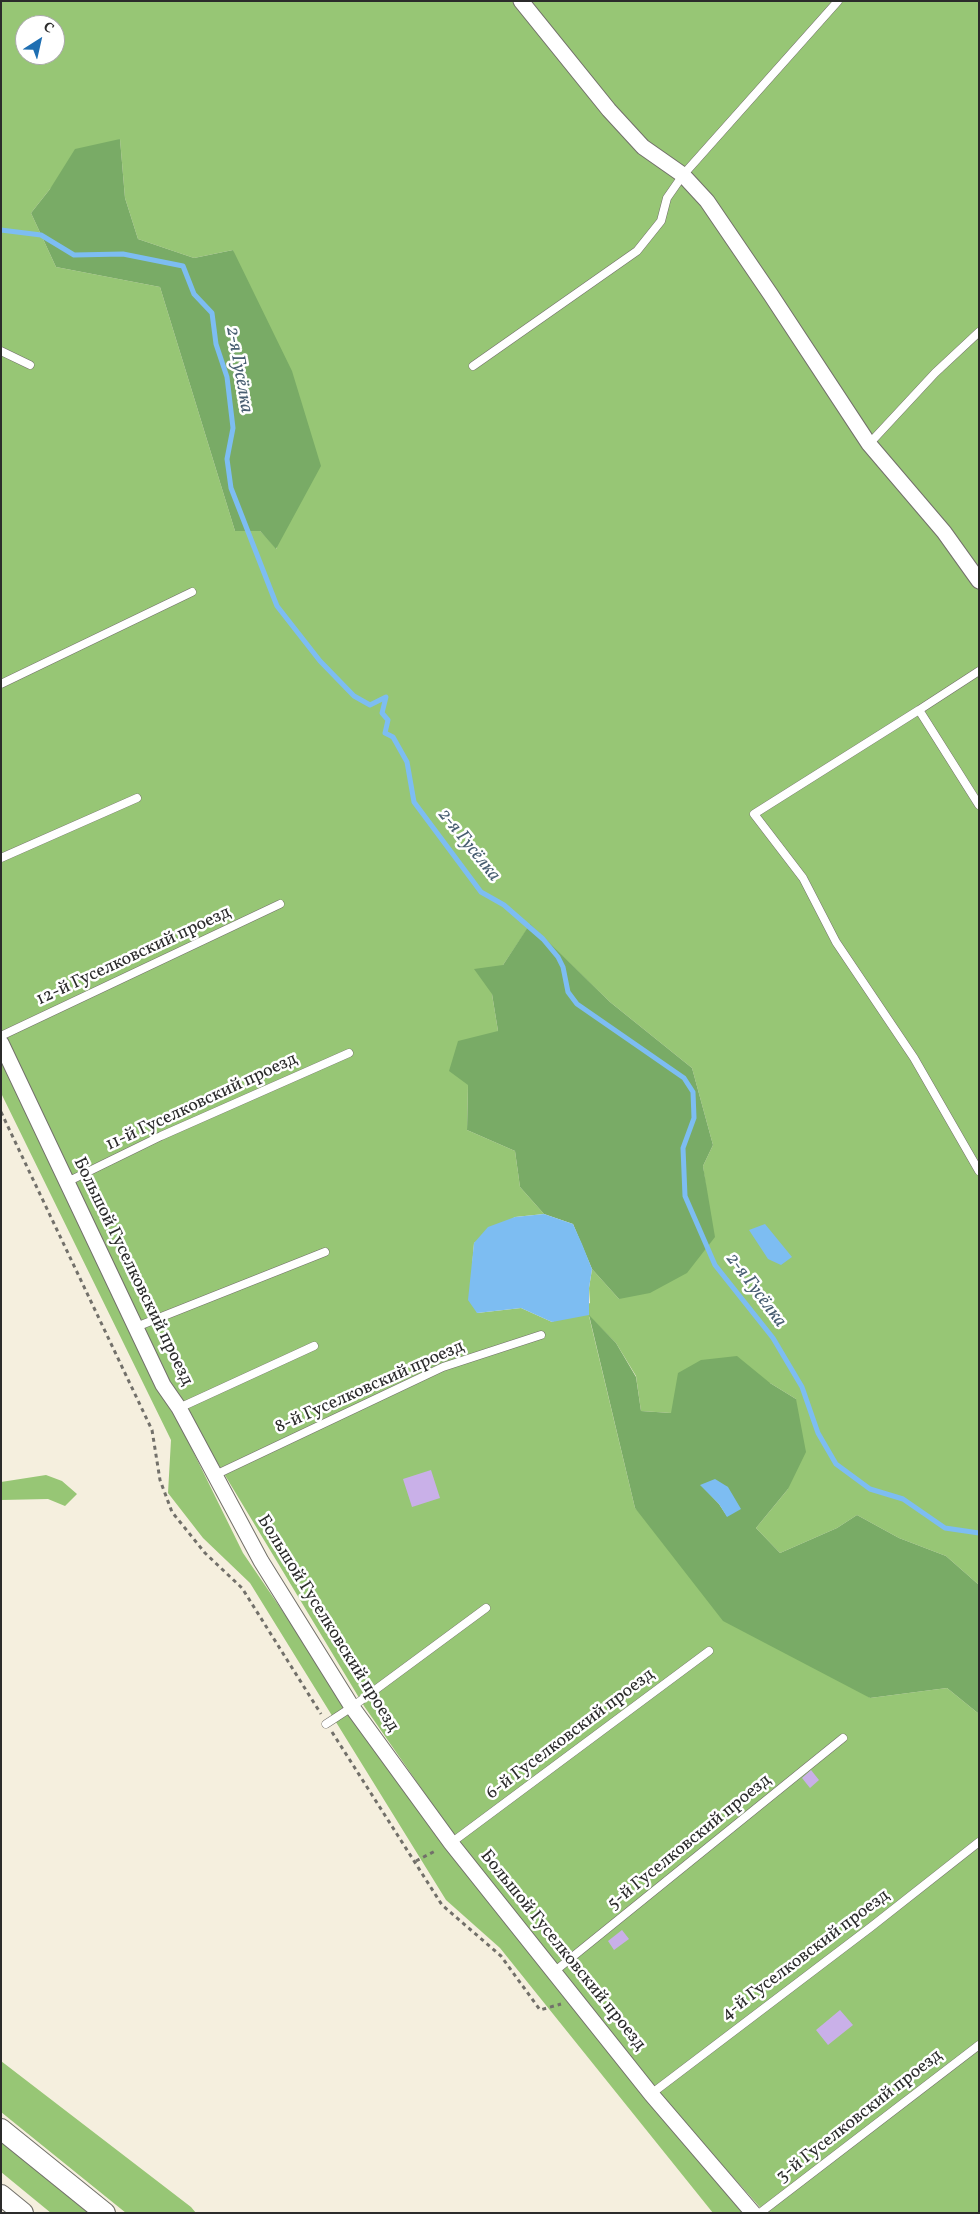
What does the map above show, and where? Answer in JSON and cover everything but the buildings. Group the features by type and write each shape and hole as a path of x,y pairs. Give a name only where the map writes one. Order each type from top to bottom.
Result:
{"main road":[{"path":"1,2128 105,2213"},
{"path":"1,2196 23,2213"}],"street":[{"path":"521,1 603,103 643,147 683,174 718,217 869,444 944,532 979,581"},
{"name":"Большой Гуселковский проезд","path":"1,1043 163,1385 179,1408 261,1561 352,1708 451,1843 555,1971 651,2094 753,2213"}],"lane":[{"path":"473,366 637,251 661,221 667,198 683,174 838,1"},
{"path":"869,444 935,373 979,332"},
{"path":"1,350 30,365"},
{"path":"1,684 192,592"},
{"path":"979,671 754,814 804,878 836,942 914,1058 979,1171"},
{"path":"919,710 979,805"},
{"path":"1,858 137,798"},
{"name":"12-й Гуселковский проезд","path":"1,1036 280,904"},
{"name":"11-й Гуселковский проезд","path":"68,1182 170,1132 349,1053"},
{"path":"136,1327 325,1252"},
{"name":"8-й Гуселковский проезд","path":"215,1475 443,1367 541,1335"},
{"path":"179,1408 314,1346"},
{"path":"326,1724 352,1708 486,1608"},
{"name":"6-й Гуселковский проезд","path":"451,1843 709,1652"},
{"name":"5-й Гуселковский проезд","path":"555,1971 844,1738"},
{"name":"4-й Гуселковский проезд","path":"651,2094 871,1927 979,1842"},
{"name":"3-й Гуселковский проезд","path":"760,2213 979,2044"}],"path":[{"path":"1,1112 152,1430 160,1480 172,1512 205,1553 242,1588 326,1724 416,1861 442,1905 501,1956 540,2010 577,2000"},
{"path":"416,1861 451,1843"}],"green space":[{"path":"1,1 979,1 979,1585 946,1556 899,1538 857,1515 837,1528 780,1553 756,1528 788,1489 796,1399 770,1383 671,1413 641,1411 636,1376 616,1343 589,1316 635,1508 870,1698 947,1688 979,1714 979,2213 765,2213 645,2078 453,1834 364,1706 170,1384 1,1029","holes":["120,139 125,198 138,239 194,258 233,250 277,549 260,531 235,531 160,287 56,267 31,213 50,189","530,925 610,1002 692,1068 713,1145 703,1166 707,1196 619,1299 592,1269 589,1288 590,1303 552,1322 521,1308 477,1313 472,1267 474,1243 515,1217 544,1214 520,1187 515,1151 467,1130 468,1085 498,1031 492,994 503,965"]},
{"path":"120,139 125,198 138,239 194,258 233,250 292,371 321,466 276,549 260,531 235,531 160,287 56,267 31,213 50,189 75,149"},
{"path":"530,924 610,1002 692,1068 713,1145 703,1166 715,1237 687,1273 650,1293 619,1299 592,1269 573,1224 544,1214 520,1187 515,1151 467,1130 468,1085 449,1071 458,1041 498,1031 492,994 474,969 503,965"},
{"path":"1,1061 243,1553 335,1688 748,2213 713,2213 500,1948 446,1900 250,1583 203,1538 168,1493 171,1440 1,1093"},
{"path":"589,1315 616,1343 636,1377 641,1411 671,1413 678,1373 701,1360 737,1356 770,1383 796,1399 806,1452 788,1489 756,1528 780,1553 837,1528 857,1515 899,1538 946,1556 979,1585 979,1714 947,1688 870,1698 723,1621 635,1508","holes":["701,1485 728,1487 727,1516 719,1504"]},
{"path":"46,1475 62,1481 77,1494 65,1506 48,1499 1,1500 1,1482"},
{"path":"1,2061 191,2207 196,2213 126,2213 1,2112"},
{"path":"1,2134 98,2213 51,2213 1,2172"}],"water":[{"path":"544,1214 573,1224 582,1244 592,1269 589,1288 589,1315 552,1322 521,1308 477,1313 468,1300 474,1243 488,1227 515,1217"},
{"path":"765,1224 792,1257 781,1265 768,1259 749,1230"},
{"path":"715,1479 728,1487 741,1509 727,1517 719,1504 700,1485"}],"waterway":[{"name":"2-я Гусёлка","path":"1,230 41,235 74,255 123,254 183,266 194,294 212,313 216,344 227,377 233,428 227,459 231,488 277,606 320,661 354,696 370,705 386,697 382,713 388,720 385,733 393,737 407,762 414,802 481,892 504,905 543,939 558,957 563,967 568,992 577,1004 684,1078 693,1092 694,1118 683,1148 685,1196 715,1265 773,1338 802,1387 818,1433 836,1464 870,1489 903,1499 945,1528 979,1533"}]}
